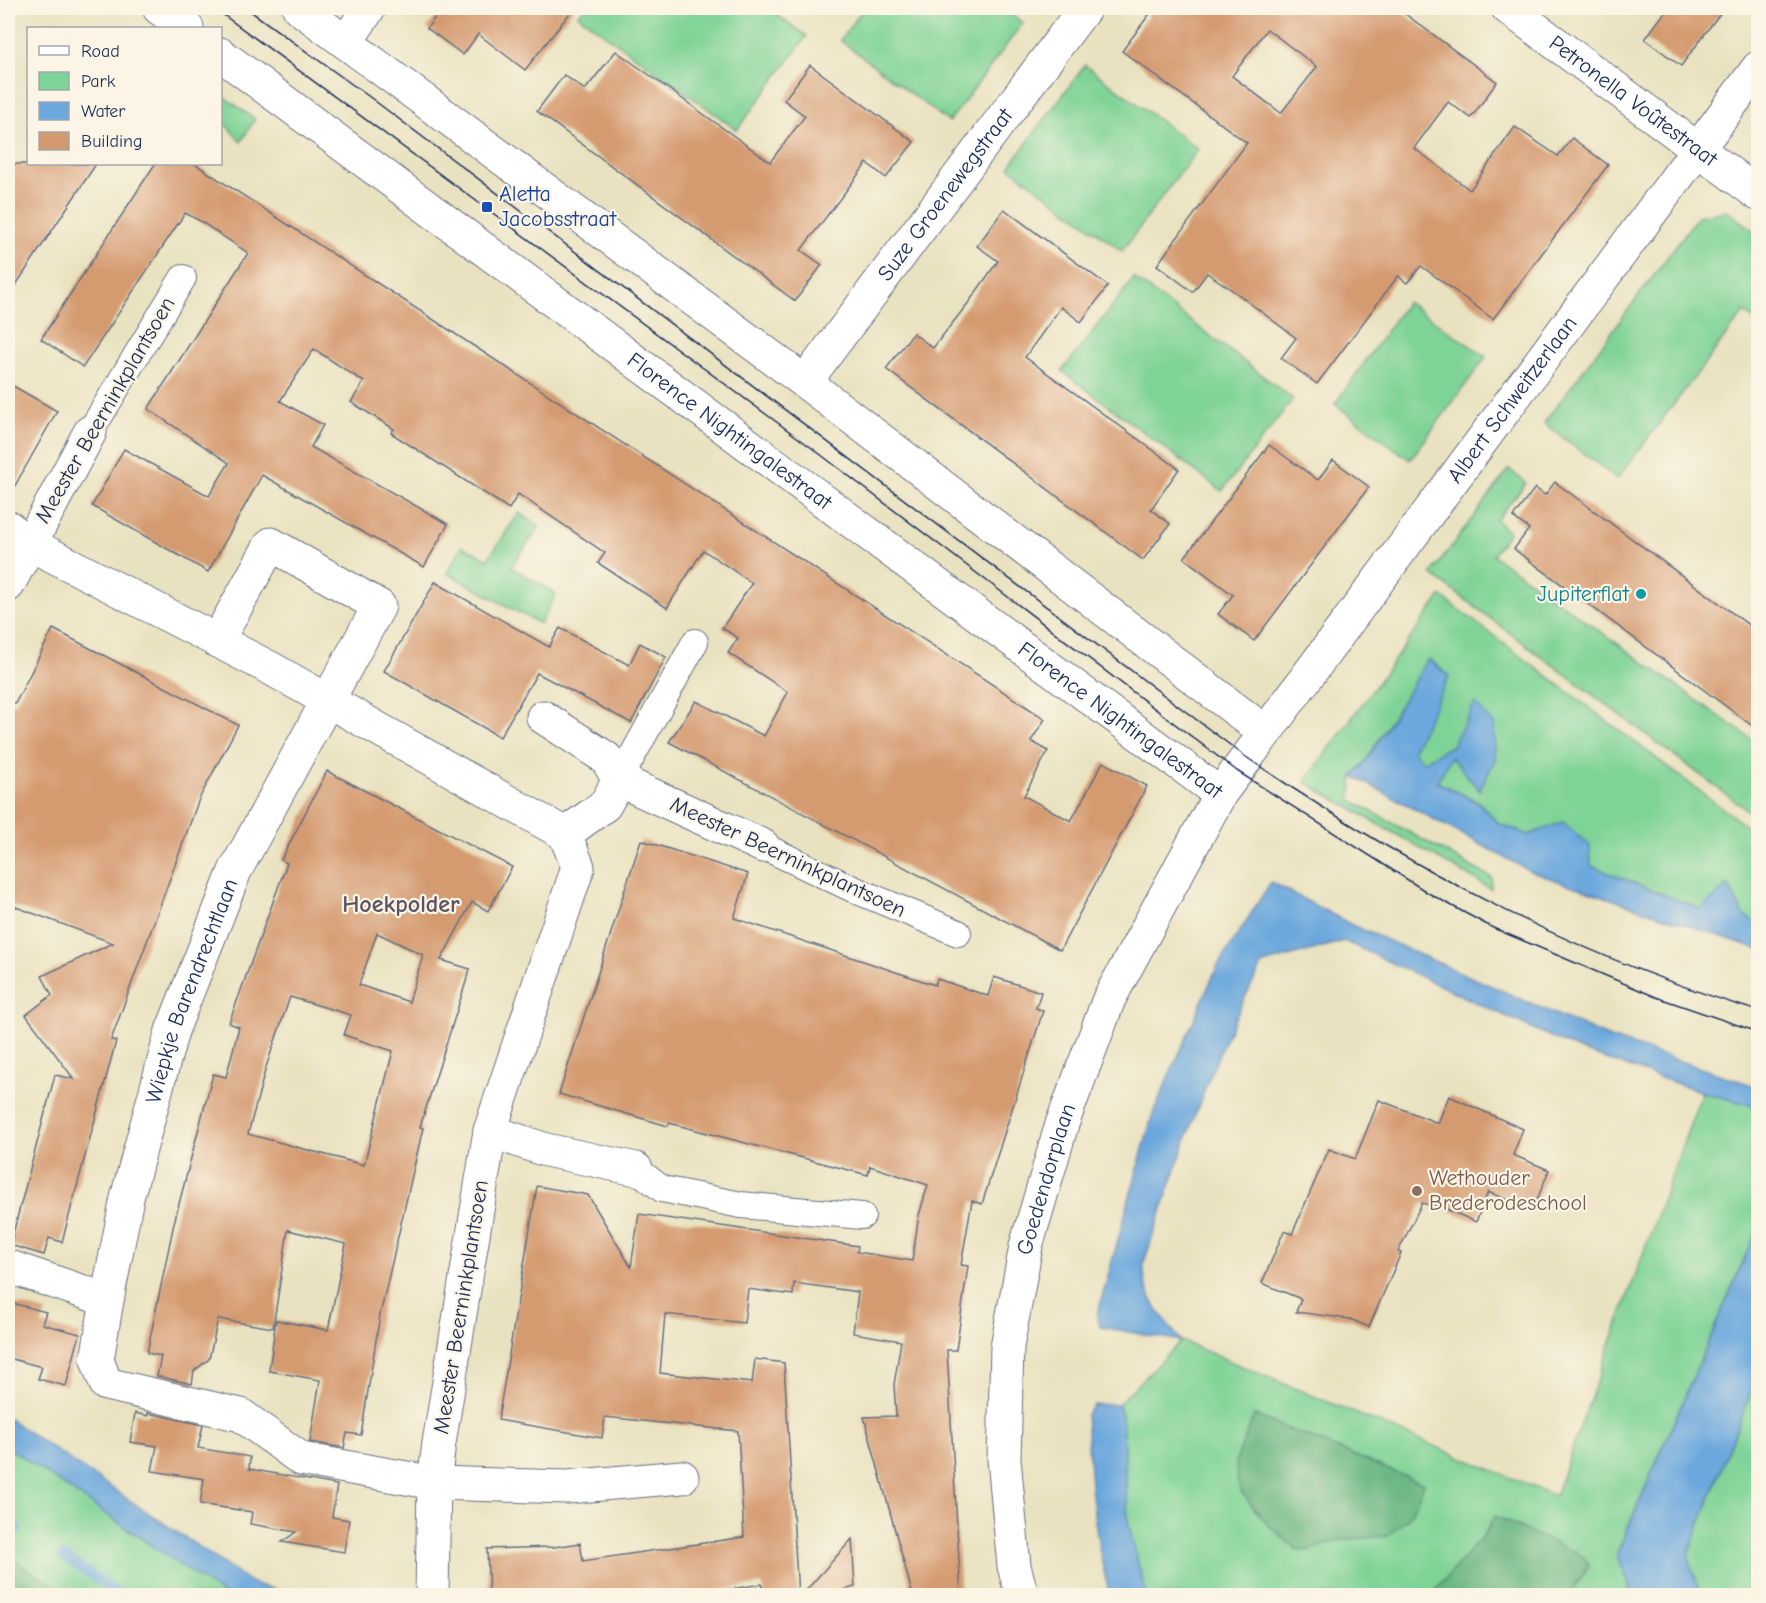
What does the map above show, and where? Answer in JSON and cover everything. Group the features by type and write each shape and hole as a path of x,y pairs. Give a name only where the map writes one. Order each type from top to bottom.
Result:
{"street":[{"path":"159,8 186,27"},
{"path":"298,8 805,382 1265,732"},
{"path":"346,42 369,8"},
{"name":"Suze Groenewegstraat","path":"805,382 1086,8"},
{"name":"Petronella Voûtestraat","path":"1508,8 1758,194"},
{"name":"Florence Nightingalestraat","path":"222,55 1220,794 1265,732"},
{"name":"Albert Schweitzerlaan","path":"1265,732 1758,68"},
{"name":"Meester Beerninkplantsoen","path":"183,278 90,432 14,537 327,700 565,834 578,867 490,1131 434,1483 432,1596"},
{"path":"8,585 14,537"},
{"path":"217,641 271,544 379,606 327,700"},
{"path":"565,834 605,805 695,642"},
{"name":"Wiepkje Barendrechtlaan","path":"327,700 235,871 172,1031 127,1198 97,1360 106,1384 241,1415 301,1459 434,1483"},
{"path":"543,717 606,758 619,780"},
{"name":"Meester Beerninkplantsoen","path":"619,780 853,889 958,933"},
{"name":"Goedendorplaan","path":"1022,1596 1014,1566 1004,1460 1007,1347 1026,1246 1062,1124 1109,999 1220,794"},
{"path":"490,1131 546,1150 636,1169 662,1189 741,1205 862,1216"},
{"path":"10,1268 107,1300"},
{"path":"434,1483 567,1487 682,1477"}],"green space":[{"path":"585,8 767,8 807,36 737,130 578,15"},
{"path":"864,8 1003,8 1023,23 949,122 840,40"},
{"path":"1085,65 1198,149 1122,251 1009,167"},
{"path":"222,95 255,119 241,142 222,120"},
{"path":"1727,211 1758,234 1758,323 1744,312 1617,479 1544,423 1698,216"},
{"path":"1134,278 1293,399 1222,491 1062,371"},
{"path":"1407,302 1486,357 1410,460 1335,404"},
{"path":"1509,469 1526,483 1496,520 1509,532 1493,555 1758,744 1758,818 1431,574"},
{"path":"519,513 540,526 511,567 556,594 540,624 447,573 462,546 488,559"},
{"path":"1441,596 1758,835 1758,925 1743,914 1728,885 1701,910 1591,866 1498,823 1479,802 1437,782 1451,757 1480,789 1494,724 1475,704 1452,746 1422,763 1412,750 1449,676 1429,659 1366,761 1353,776 1351,800 1492,878 1491,889 1305,782"},
{"path":"1702,1092 1758,1107 1758,1227 1617,1553 1631,1595 1146,1595 1128,1522 1122,1416 1118,1404 1181,1341 1555,1496"},
{"path":"1758,1374 1758,1595 1700,1595 1688,1554"},
{"path":"1254,1415 1424,1484 1410,1516 1388,1536 1341,1540 1306,1551 1297,1550 1267,1524 1242,1493 1237,1480 1236,1461"},
{"path":"8,1447 224,1595 8,1595"},
{"path":"1495,1516 1583,1556 1589,1566 1570,1595 1431,1595 1485,1533"},
{"path":"8,1557 59,1589 56,1595 8,1595"}],"water":[{"path":"1428,659 1449,676 1413,750 1422,762 1452,746 1475,703 1494,724 1495,760 1479,790 1451,757 1437,782 1479,803 1498,823 1528,835 1563,822 1590,846 1591,866 1701,909 1728,885 1743,914 1758,925 1758,949 1532,872 1353,776 1366,761"},
{"path":"1271,882 1352,925 1610,1038 1758,1087 1758,1107 1702,1092 1579,1050 1344,941 1263,964 1244,999 1211,1073 1144,1262 1149,1295 1160,1314 1181,1341 1101,1327 1097,1316 1153,1113 1217,967"},
{"path":"1758,1227 1758,1374 1688,1554 1700,1595 1631,1595 1617,1554"},
{"path":"1118,1404 1122,1416 1128,1522 1146,1595 1110,1595 1096,1528 1086,1414 1094,1405"},
{"path":"8,1418 252,1583 292,1595 224,1595 8,1447"}],"building":[{"path":"442,8 574,8 525,70 478,34 463,55 427,28"},
{"path":"1154,8 1397,8 1497,82 1471,118 1448,102 1414,148 1470,190 1515,127 1558,156 1572,138 1608,165 1493,319 1421,266 1407,283 1398,276 1317,384 1281,358 1296,338 1235,292 1207,273 1193,292 1157,265 1247,143 1122,51","holes":["1267,29 1317,67 1281,113 1232,76"]},
{"path":"1668,8 1724,8 1681,66 1645,39"},
{"path":"616,51 770,162 805,116 784,100 810,65 914,142 886,178 867,163 801,250 822,265 795,301 537,111 564,75 585,90"},
{"path":"8,164 95,165 8,297"},
{"path":"154,165 197,165 1045,719 1031,741 1048,751 1024,796 1071,821 1103,762 1147,786 1060,950 669,742 696,701 764,736 788,692 728,653 738,638 722,628 752,583 703,550 667,608 598,563 605,553 518,494 509,509 391,433 394,429 351,402 364,382 314,349 280,401 323,425 311,447 448,524 424,567 262,475 208,572 92,506 124,449 209,496 229,463 148,409 248,253 200,221 185,213 83,367 41,339"},
{"path":"1004,209 1108,286 1081,322 1061,307 1025,357 1179,469 1151,509 1170,524 1143,560 886,369 913,333 933,348 969,302 998,261 977,246"},
{"path":"8,383 57,411 8,498"},
{"path":"1269,445 1318,480 1333,460 1369,487 1254,641 1218,614 1233,595 1184,558"},
{"name":"Jupiterflat","path":"1555,482 1758,632 1758,730 1514,549 1529,529 1513,517 1535,488 1545,495"},
{"path":"435,582 549,647 560,628 629,665 640,643 666,657 631,723 537,673 500,737 384,671"},
{"path":"53,629 238,725 199,799 111,1040 116,1041 62,1242 49,1238 44,1255 10,1245 55,1075 74,1079 26,1015 52,995 42,976 113,943 8,904 8,700 15,704"},
{"path":"327,771 512,867 488,911 472,902 441,960 470,969 420,1127 423,1128 380,1315 361,1435 347,1433 344,1448 310,1442 320,1380 269,1371 276,1320 328,1330 346,1244 288,1230 273,1328 218,1319 209,1359 194,1371 192,1384 157,1376 161,1356 147,1353 174,1223 213,1074 226,1077 239,1027 229,1023 287,863 281,860","holes":["377,933 423,955 409,1002 359,985","290,997 351,1015 344,1035 393,1051 364,1165 248,1134 266,1067"]},
{"path":"641,840 748,874 734,918 935,985 937,979 988,996 994,977 1041,992 1036,1008 1043,1011 982,1204 972,1201 961,1265 968,1266 956,1350 947,1350 961,1596 913,1596 864,1417 896,1416 894,1385 901,1341 853,1333 858,1292 794,1283 793,1295 748,1289 744,1323 665,1314 660,1373 752,1383 755,1359 784,1363 798,1596 765,1596 762,1584 685,1596 489,1596 487,1549 554,1547 580,1543 583,1561 744,1537 738,1431 605,1417 602,1438 498,1420 537,1186 588,1195 631,1267 639,1214 858,1246 857,1252 912,1261 919,1215 928,1185 870,1166 868,1175 669,1123 668,1126 559,1094"},
{"path":"1449,1096 1523,1129 1513,1155 1549,1170 1533,1210 1488,1192 1476,1222 1446,1209 1422,1203 1398,1252 1401,1253 1369,1327 1350,1319 1296,1312 1301,1299 1262,1283 1284,1231 1292,1234 1329,1149 1355,1159 1379,1100 1438,1123"},
{"path":"8,1302 46,1312 42,1324 80,1334 66,1386 38,1379 42,1367 8,1358"},
{"path":"135,1413 148,1416 148,1413 203,1425 198,1448 250,1457 249,1469 337,1485 332,1517 349,1520 344,1552 282,1542 296,1532 250,1524 252,1512 200,1504 204,1479 152,1471 157,1446 130,1442"},
{"path":"852,1539 855,1587 821,1596 801,1596"}],"waterway":[{"path":"8,1522 17,1529"},
{"path":"63,1556 122,1596"}],"tram line":[{"path":"214,8 812,448 1237,771 1430,894 1493,928 1656,997 1758,1032"},
{"path":"246,8 371,98 1246,757 1306,797 1430,871 1557,935 1622,963 1758,1011"}],"place":[{"name":"Aletta Jacobsstraat","path":"487,207"},
{"name":"Jupiterflat","path":"1641,594"},
{"name":"Wethouder Brederodeschool","path":"1417,1191"}],"district":[{"name":"Hoekpolder","path":"401,904"}]}
